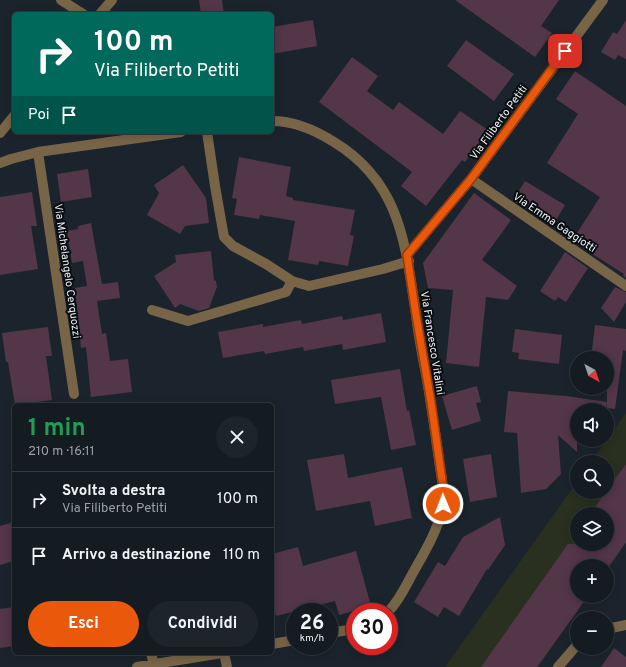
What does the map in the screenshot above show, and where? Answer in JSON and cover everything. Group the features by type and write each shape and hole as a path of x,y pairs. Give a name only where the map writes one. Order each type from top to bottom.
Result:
{"street":[{"path":"61,0 80,12"},
{"path":"102,12 112,0"},
{"name":"Via Filiberto Petiti","path":"408,258 471,179 603,0"},
{"path":"0,133 12,118"},
{"name":"Via Francesco Vitalini","path":"274,121 294,123 323,135 338,144 363,165 389,198 408,258 431,402 443,499 432,540 401,595 395,603"},
{"path":"0,163 11,158 38,152 167,134"},
{"path":"207,134 224,237 233,246 266,264 292,281 309,286 383,269 408,258"},
{"name":"Via Michelangelo Cerquozzi","path":"38,152 74,394"},
{"name":"Via Emma Gaggiotti","path":"471,179 626,286"},
{"path":"152,310 188,322 286,292 292,281"},
{"path":"614,628 626,625"},
{"path":"274,644 286,642"},
{"path":"558,667 570,653"},
{"path":"152,655 154,665"},
{"path":"137,667 212,655"},
{"path":"224,655 227,667"}],"green space":[{"path":"626,413 626,543 614,560 570,559 570,603 583,603 577,611 570,611 570,622 538,667 445,667 570,492 570,499 614,499 614,455 596,455 602,447 614,447 614,430"}],"building":[{"path":"199,0 222,0 224,12 201,12"},
{"path":"455,0 559,0 541,26 552,33 535,57"},
{"path":"313,20 317,46 274,54 274,27"},
{"path":"626,20 626,59 618,55 615,60 601,52 613,32 617,34"},
{"path":"466,40 514,74 494,101 447,66"},
{"path":"352,57 378,76 367,91 393,110 399,102 443,134 460,111 488,130 465,162 462,160 426,206 401,186 412,172 319,102"},
{"path":"575,71 626,106 626,278 623,276 624,274 572,241 600,197 547,163 578,114 556,99"},
{"path":"239,157 291,167 286,196 293,198 293,200 355,210 350,235 354,236 348,266 319,261 318,265 288,260 295,221 260,215 259,219 234,215 237,199 232,198"},
{"path":"183,165 206,198 209,223 185,226 180,234 147,215 159,193 154,185"},
{"path":"88,169 92,197 61,202 57,174"},
{"path":"525,181 565,205 552,227 513,200"},
{"path":"32,192 37,226 31,226 38,269 0,275 0,197"},
{"path":"474,193 511,220 482,260 517,286 508,300 486,297 479,367 446,363 453,290 428,288 423,263"},
{"path":"91,223 102,284 118,282 120,298 97,301 102,334 106,333 110,361 128,359 132,392 91,397 86,347 81,348 75,288 87,286 83,261 72,263 67,231 78,229 78,226"},
{"path":"211,251 214,280 216,281 217,287 209,308 199,311 180,304 175,308 154,276 176,262 175,255"},
{"path":"565,252 588,268 566,302 558,297 555,301 540,291"},
{"path":"615,287 626,292 626,302 614,322 601,308"},
{"path":"381,313 386,342 343,350 342,344 304,351 303,347 265,354 264,351 223,358 218,332 263,324 263,327 301,320 302,324 342,316 343,320"},
{"path":"595,325 626,329 626,351 623,350 615,409 614,403 607,403 607,395 614,395 614,351 592,351"},
{"path":"48,327 52,356 46,356 52,400 30,403 15,403 8,362 6,362 2,333"},
{"path":"515,329 562,335 559,364 518,359 519,353 512,352"},
{"path":"400,369 407,411 409,410 416,445 391,450 381,397 335,404 331,380"},
{"path":"477,386 481,402 476,403 481,421 452,430 442,396"},
{"path":"508,391 566,396 607,402 570,403 570,446 558,435 561,474 546,489 521,493 517,433 504,432"},
{"path":"571,447 577,447 577,452"},
{"path":"344,454 348,478 402,467 412,518 375,526 370,501 316,511 307,460"},
{"path":"491,454 497,497 470,502 463,459"},
{"path":"626,464 626,542 614,559 570,559 570,603 583,603 577,611 570,611 570,621 537,667 481,667 568,544 570,544 570,551 614,551 614,507 595,507 601,499 614,499 614,480"},
{"path":"500,517 505,545 488,570 487,569 459,616 444,607 438,617 414,602 438,562 445,566 463,537"},
{"path":"12,523 12,562 0,565 0,526"},
{"path":"298,547 303,566 356,551 370,603 346,603 346,613 339,615 338,603 336,603 335,601 327,603 286,603 286,613 276,616 274,608 274,553"},
{"path":"12,607 12,646 0,648 0,609"},
{"path":"614,648 626,657 626,667 601,667 609,655 614,655"}],"route":[{"path":"443,504 444,494 431,402 407,255 471,179 565,51"}]}
